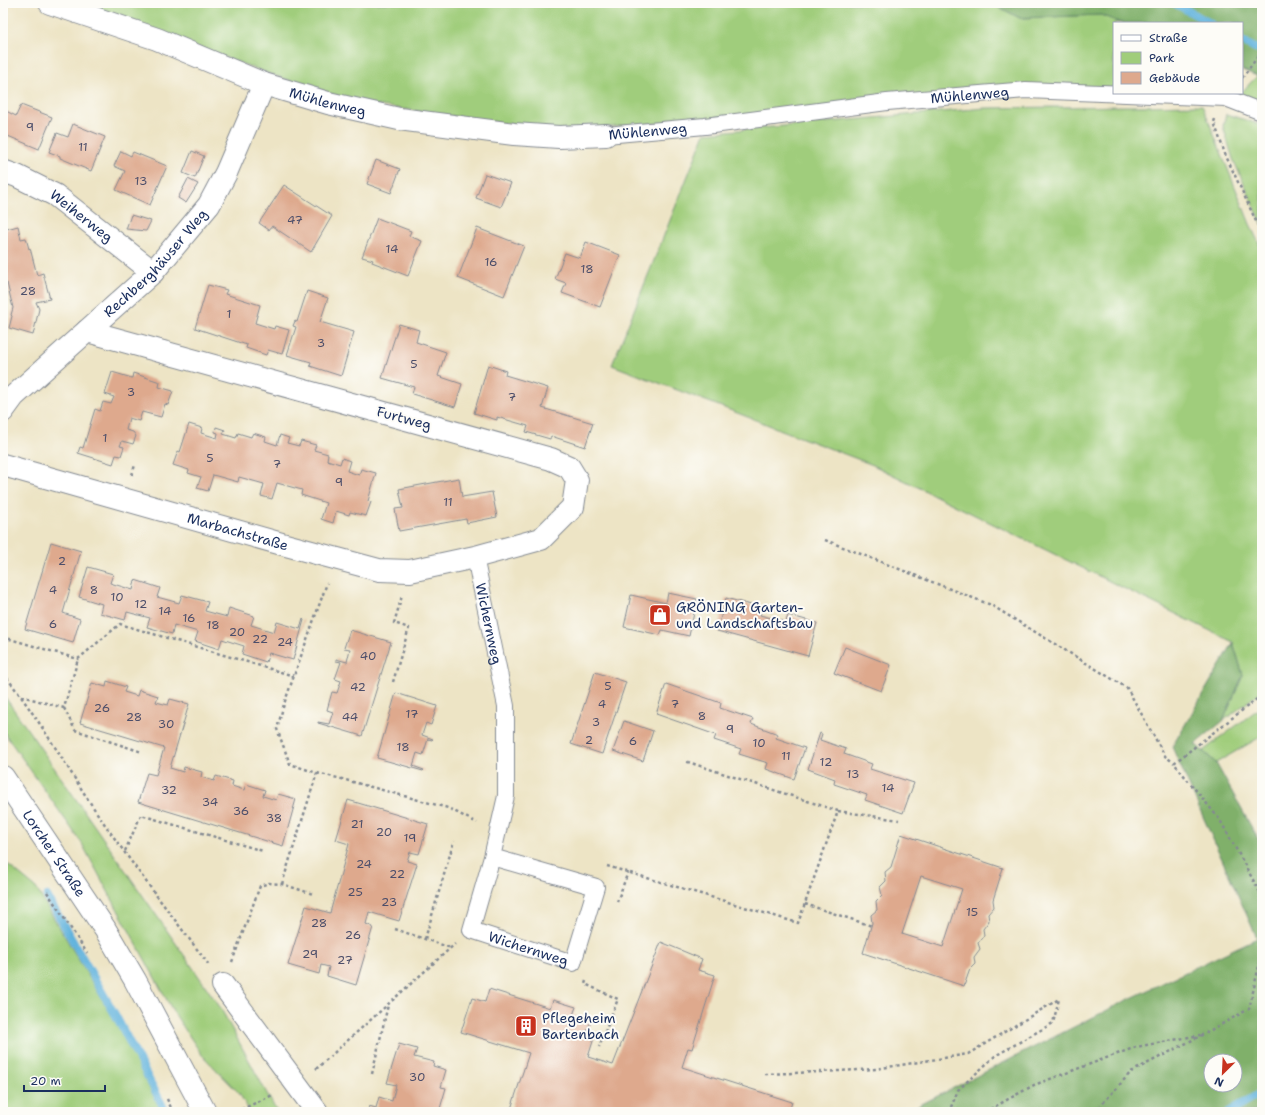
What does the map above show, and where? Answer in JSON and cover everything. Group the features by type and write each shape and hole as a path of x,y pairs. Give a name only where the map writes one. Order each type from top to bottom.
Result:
{"street":[{"name":"Mühlenweg","path":"50,3 157,39 264,84 399,120 514,134 559,137 606,135"},
{"name":"Rechberghäuser Weg","path":"3,411 14,396 153,272 209,205 226,173 264,84"},
{"name":"Weiherweg","path":"3,172 17,176 56,195 153,272"},
{"name":"Furtweg","path":"87,331 543,457 569,467 577,480 573,507 541,538 475,557"},
{"name":"Marbachstraße","path":"3,465 379,570 410,571 475,557"},
{"name":"Lorcher Straße","path":"3,777 105,929 135,980 205,1112"},
{"path":"224,985 317,1112"}],"lane":[{"name":"Mühlenweg","path":"606,135 705,126 887,102 1026,90 1113,93"},
{"name":"Mühlenweg","path":"1126,94 1226,98 1262,112"},
{"name":"Wichernweg","path":"475,557 506,706 506,796 492,857 471,930 573,963 596,887 492,857"}],"path":[{"path":"1243,77 1262,52"},
{"path":"1226,98 1214,122 1225,154 1262,234"},
{"path":"825,540 991,605 1127,688 1165,756 1174,764 1220,820 1262,896"},
{"path":"335,558 277,729 290,764 448,808 498,833"},
{"path":"393,682 409,628 394,622 410,571"},
{"path":"142,752 75,730 64,708 78,659 120,624 294,676"},
{"path":"3,637 78,659"},
{"path":"3,673 21,696 124,852 224,985"},
{"path":"21,696 64,708"},
{"path":"1174,764 1262,696"},
{"path":"685,761 838,811 899,820"},
{"path":"282,884 318,773"},
{"path":"605,866 798,923 838,811"},
{"path":"124,852 141,815 263,851"},
{"path":"425,939 454,841"},
{"path":"617,902 628,872"},
{"path":"224,985 260,886 270,883 282,884 313,894"},
{"path":"47,892 90,957"},
{"path":"805,904 872,926"},
{"path":"395,929 451,948"},
{"path":"236,1112 297,1085 471,930"},
{"path":"1095,1112 1130,1072 1249,1009 1262,953"},
{"path":"588,977 585,984 618,999 599,1047"},
{"path":"765,1074 876,1069 968,1054 1059,999 1053,1023 995,1056 958,1090 949,1112"},
{"path":"372,1074 388,1004"},
{"path":"985,1112 1034,1085 1136,1047 1202,1035"},
{"path":"165,1094 173,1112"}],"green space":[{"path":"78,3 991,3 1020,18 1101,15 1118,22 1113,22 1113,88 560,131 359,103 267,73"},
{"path":"991,3 1254,3 1262,10 1262,78 1243,70 1243,22 1118,22 1101,15 1020,18"},
{"path":"1257,76 1262,78 1262,105 1238,96 1243,94 1243,91"},
{"path":"1202,105 1262,250 1262,691 1223,721 1243,675 1233,642 873,465 612,365 705,133 985,108"},
{"path":"1226,114 1262,125 1262,224 1233,159 1223,126"},
{"path":"1233,643 1243,675 1223,721 1195,744 1216,763 1262,846 1262,1112 906,1112 1127,1000 1257,938 1172,747"},
{"path":"3,694 220,1007 277,1112 250,1112 239,1093 202,1055 174,1013 81,842 3,731"},
{"path":"1262,706 1262,736 1216,763 1203,751"},
{"path":"3,858 8,865 36,888 114,1019 162,1112 3,1112"}],"building":[{"path":"21,105 52,117 39,149 3,134 3,118 6,111 16,116"},
{"path":"73,124 105,137 91,171 49,152 57,133 68,137"},
{"path":"121,151 131,156 133,152 167,166 150,205 116,190 125,171 114,166"},
{"path":"192,151 204,156 195,178 183,173"},
{"path":"376,160 400,169 391,193 367,184"},
{"path":"485,174 511,183 501,207 476,198"},
{"path":"188,179 198,184 186,203 178,198"},
{"path":"284,185 332,216 311,252 272,226 269,230 259,223"},
{"path":"131,215 151,221 146,231 126,229"},
{"path":"377,218 411,231 409,236 422,241 408,276 372,262 373,260 362,257"},
{"path":"18,226 21,239 26,238 29,249 30,248 37,275 43,273 50,299 36,302 39,309 33,335 9,328 13,308 7,283 3,284 3,230"},
{"path":"477,228 524,246 504,296 458,278"},
{"path":"586,242 620,255 600,307 562,293 566,283 555,279 565,253 580,258"},
{"path":"208,285 227,290 225,294 260,305 255,323 274,329 275,326 289,330 282,354 268,350 266,355 246,348 247,345 195,328"},
{"path":"307,291 328,298 320,322 354,332 341,376 310,366 311,362 287,355 296,327 293,326 295,321 297,322"},
{"path":"399,324 419,330 416,342 446,352 438,376 462,384 455,407 412,394 414,387 382,378"},
{"path":"488,365 506,371 505,375 548,388 542,408 593,423 585,447 551,436 550,439 526,432 528,426 497,417 497,420 474,413"},
{"path":"112,372 132,378 133,373 160,382 159,387 173,391 168,405 165,404 161,417 142,412 139,421 129,418 126,430 133,432 136,436 133,444 122,441 120,446 124,447 121,456 116,455 113,464 78,453 80,447 83,448 95,409 100,411 103,402 111,404 114,397 105,394"},
{"path":"189,424 202,428 201,433 217,438 218,433 215,432 216,427 225,430 223,434 236,438 238,433 251,437 253,433 266,437 265,441 277,445 280,435 289,438 287,443 299,446 301,441 316,445 314,450 328,454 327,460 340,464 342,458 350,461 347,471 359,475 361,469 376,473 368,501 371,502 366,516 350,512 349,515 336,511 333,523 321,519 326,503 301,495 302,490 277,483 272,499 261,496 264,484 239,477 238,482 213,475 208,491 197,488 201,477 188,473 189,470 173,465 178,451 180,452"},
{"path":"459,478 462,497 492,492 497,517 467,523 466,519 399,531 395,509 403,508 399,489"},
{"path":"51,542 81,551 63,613 80,619 73,643 25,629"},
{"path":"88,567 113,574 110,583 133,590 135,580 160,588 157,597 179,603 182,595 208,602 205,611 227,617 229,608 254,616 251,625 274,632 277,622 300,629 303,619 304,620 293,660 269,653 266,662 242,654 244,646 222,639 219,649 195,641 198,632 174,625 172,634 147,627 150,618 127,612 125,620 100,613 102,604 79,597"},
{"name":"GRÖNING Garten- und Landschaftsbau","path":"668,593 697,599 689,636 662,630 660,635 624,627 631,595 666,603"},
{"path":"726,598 762,608 760,615 786,622 788,615 817,623 808,656 717,631"},
{"path":"350,630 391,642 362,736 318,723 329,724 333,712 327,710 332,692 337,693 341,681 335,679 341,662 336,661 336,659 347,662 350,649 344,648"},
{"path":"845,647 891,665 881,691 834,673"},
{"path":"595,672 626,682 602,754 571,744"},
{"path":"107,681 126,687 124,692 137,696 139,690 158,696 156,702 168,705 170,699 189,704 170,768 183,772 184,767 202,772 201,777 214,781 216,776 233,781 232,786 244,790 246,784 265,790 263,796 276,800 278,794 296,799 283,846 138,802 147,773 156,775 164,748 80,723 92,683 106,687"},
{"path":"666,684 721,703 720,708 753,719 751,724 778,734 776,738 805,748 794,779 766,769 768,763 739,754 741,749 714,740 716,735 656,714"},
{"path":"396,693 437,706 431,725 426,723 422,735 433,739 428,739 423,755 417,753 413,766 424,770 423,771 377,758"},
{"path":"624,721 653,731 643,761 613,751"},
{"path":"820,733 822,734 820,740 846,749 844,754 872,764 870,769 914,783 903,813 865,800 867,795 834,784 835,779 808,769"},
{"path":"348,800 428,824 419,854 410,852 407,861 417,864 399,921 369,912 366,924 373,927 356,985 327,976 329,967 321,965 319,974 288,965 306,906 330,913 349,844 336,840"},
{"path":"901,834 1003,868 993,900 994,907 988,914 989,921 983,929 984,935 978,943 980,949 974,957 975,964 970,969 964,986 863,953 872,923 871,915 877,910 876,901 882,895 880,887 886,881 885,872 891,867","holes":["921,876 962,889 943,947 902,934"]},
{"name":"Pflegeheim Bartenbach","path":"661,942 702,959 698,970 715,975 692,1049 688,1048 682,1067 792,1102 789,1112 510,1112 529,1053 461,1032 472,998 485,1002 489,989 550,1008 553,1000 576,1007 573,1015 591,1021 587,1032 595,1035 588,1057 613,1065"},
{"path":"399,1044 417,1049 414,1057 434,1062 433,1066 446,1070 441,1087 446,1088 439,1112 368,1112 369,1106 376,1108 379,1097 392,1101 396,1085 387,1083"}],"waterway":[{"path":"1174,3 1208,22"},
{"path":"1243,42 1262,52"},
{"path":"47,896 116,1016 166,1112"},
{"path":"1229,1112 1262,1092"}],"place":[{"name":"GRÖNING Garten- und Landschaftsbau","path":"660,615"},
{"name":"Pflegeheim Bartenbach","path":"526,1026"}]}
